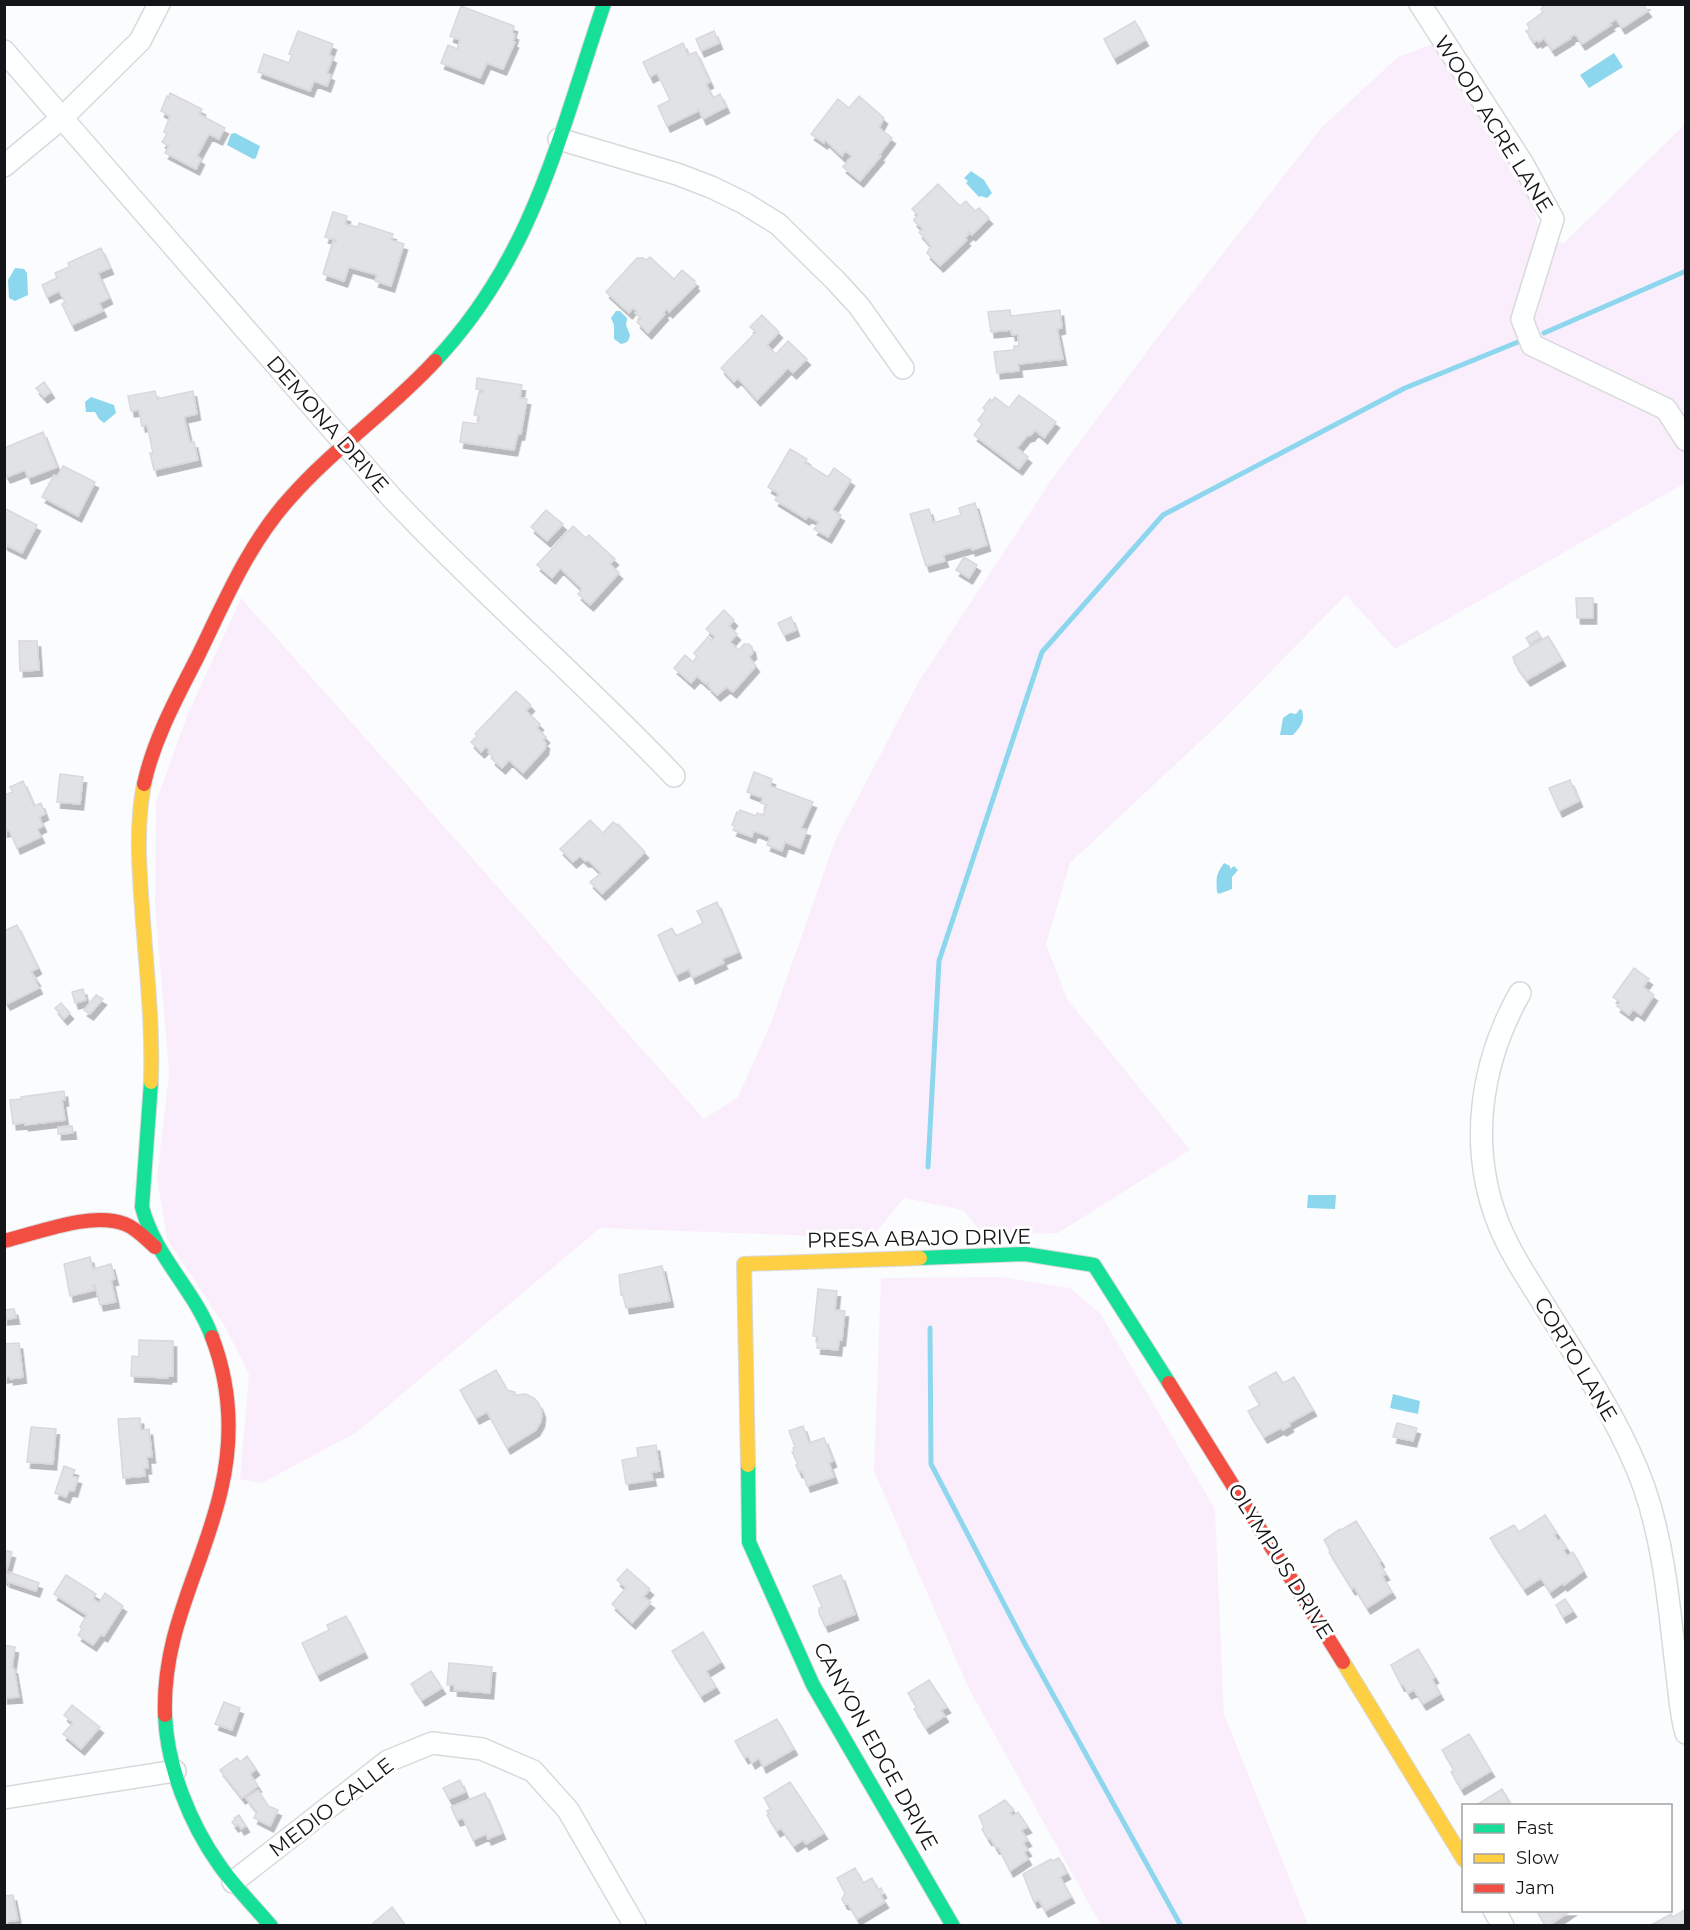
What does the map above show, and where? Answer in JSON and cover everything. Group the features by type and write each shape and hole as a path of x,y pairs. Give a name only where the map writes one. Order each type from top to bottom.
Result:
{"street":[{"path":"4,166 62,118 141,41 159,4"},
{"path":"271,1926 216,1860 201,1834 188,1808 167,1742 164,1708 166,1669 177,1624 221,1492 230,1431 227,1393 217,1348 200,1310 155,1247 145,1226 142,1207 151,1084 150,1035 138,866 140,817 146,776 174,704 255,545 278,510 304,481 421,377 460,333 493,287 519,240 539,196 604,4"},
{"name":"WOOD ACRE LANE","path":"1420,4 1523,164 1553,219 1522,319 1532,345 1666,409 1686,440"},
{"name":"DEMONA DRIVE","path":"4,51 436,545 632,732 674,776"},
{"path":"559,139 703,183 744,203 777,224 859,306 903,368"},
{"name":"CORTO LANE","path":"1520,993 1505,1019 1494,1048 1483,1097 1481,1127 1487,1186 1499,1224 1513,1254 1614,1419 1633,1458 1644,1488 1655,1523 1665,1569 1686,1733"},
{"path":"4,1241 99,1220 124,1224 155,1247"},
{"name":"PRESA ABAJO DRIVE","path":"744,1264 1025,1254 1094,1265"},
{"name":"CANYON EDGE DRIVE","path":"744,1264 749,1542 813,1685 953,1926"},
{"name":"OLYMPUS DRIVE","path":"1094,1265 1293,1579 1462,1857"},
{"name":"MEDIO CALLE","path":"233,1882 388,1761 432,1743 482,1749 533,1771 568,1810 634,1926"},
{"path":"4,1798 175,1771"},
{"path":"1495,1912 1503,1926"}],"shaded area":[{"path":"1432,44 1534,204 1539,234 1563,244 1685,124 1685,483 1395,649 1346,595 1221,722 1070,863 1046,944 1067,999 1190,1150 1058,1233 984,1235 963,1210 904,1198 871,1238 600,1228 357,1432 262,1483 240,1479 249,1374 224,1325 167,1239 157,1178 169,1073 155,903 156,802 187,716 241,598 704,1119 738,1097 771,1023 835,841 919,681 1050,482 1156,339 1322,127 1398,57"},
{"path":"1001,1277 1070,1288 1100,1313 1215,1509 1224,1714 1308,1925 1101,1925 969,1689 874,1471 881,1278"}],"water":[{"path":"1614,53 1623,67 1589,88 1580,75"},
{"path":"235,133 260,146 256,158 253,159 227,145 231,134"},
{"path":"971,171 984,180 992,193 987,198 979,197 966,183 968,181 964,178"},
{"path":"15,268 24,269 27,273 28,295 15,301 9,298 8,280"},
{"path":"616,311 620,311 627,318 626,325 630,335 625,343 621,344 614,339 614,325 611,318"},
{"path":"91,397 114,405 116,413 104,423 95,412 86,412 85,402"},
{"path":"1300,709 1302,710 1302,724 1293,735 1280,735 1283,718 1290,713 1296,714"},
{"path":"1224,863 1230,866 1230,869 1234,866 1238,870 1232,877 1232,889 1219,894 1217,876"},
{"path":"1308,1195 1336,1195 1335,1209 1307,1208"},
{"path":"1393,1394 1420,1401 1418,1414 1390,1408"}],"building":[{"path":"1545,4 1646,4 1644,6 1648,11 1622,28 1616,19 1609,24 1611,25 1582,44 1575,34 1552,50 1544,38 1539,42 1538,40 1534,42 1526,31 1530,29 1527,24 1543,12 1541,9"},
{"path":"461,6 514,26 512,33 515,34 513,41 515,42 503,69 487,63 480,78 441,63 448,45 457,49 460,40 450,36"},
{"path":"1135,21 1145,40 1114,58 1104,39"},
{"path":"298,31 333,44 329,55 333,57 327,73 331,75 327,86 314,81 310,91 258,72 264,54 289,63 292,55 289,54"},
{"path":"714,31 719,43 701,51 696,39"},
{"path":"683,43 688,55 696,52 710,82 706,84 713,98 720,94 726,107 703,119 698,108 698,111 667,126 658,106 670,100 657,73 650,77 643,62"},
{"path":"170,93 202,109 199,114 225,128 219,139 209,134 197,156 201,159 196,169 165,153 169,146 162,142 167,134 164,132 170,116 161,111"},
{"path":"859,96 884,118 879,128 892,138 879,155 881,156 860,181 843,167 852,156 845,151 842,156 825,140 824,143 811,134 838,99 849,108"},
{"path":"938,184 960,206 966,201 975,211 979,208 989,218 972,235 969,232 965,238 967,240 940,266 927,253 931,246 919,232 923,229 914,221 918,215 912,209"},
{"path":"333,212 347,216 345,224 358,227 359,223 393,234 391,240 404,244 391,286 375,281 377,275 349,267 344,281 323,274 333,241 336,242 336,240 325,237"},
{"path":"101,248 110,268 98,273 109,298 99,303 103,311 72,325 62,304 65,302 59,291 47,297 42,285 57,278 55,273 69,267 68,263"},
{"path":"650,257 674,279 682,270 695,281 696,285 669,312 667,309 663,313 665,314 648,333 637,322 641,318 635,313 637,311 633,308 629,313 606,292 637,258 646,260"},
{"path":"1010,310 1011,316 1060,310 1062,328 1057,329 1063,359 1018,364 1019,371 997,373 994,352 1014,350 1014,346 1019,346 1018,334 1012,335 1011,330 991,332 988,312"},
{"path":"762,315 779,332 767,345 776,354 788,341 807,359 793,373 788,368 757,400 738,378 734,382 721,368 756,332 750,327"},
{"path":"477,378 522,385 520,398 527,399 521,434 518,434 514,450 460,442 463,422 478,424 479,416 474,415 479,392 483,393 484,390 476,389"},
{"path":"44,382 51,392 44,397 36,388"},
{"path":"155,391 157,399 193,391 197,414 184,417 190,443 194,442 198,460 154,470 147,425 142,426 139,410 131,411 128,396"},
{"path":"1019,395 1056,422 1044,438 1035,430 1017,448 1028,457 1019,469 974,435 982,424 978,420 986,410 983,408 990,399 992,401 995,397 1009,408"},
{"path":"43,432 57,467 28,478 25,470 7,477 4,472 4,448"},
{"path":"790,449 807,459 805,463 828,477 834,468 851,480 832,510 841,515 828,537 814,529 819,522 808,516 806,519 775,500 779,494 768,487"},
{"path":"63,466 95,482 78,516 42,497 54,475 57,477"},
{"path":"975,503 987,545 943,555 945,561 926,566 910,514 929,509 933,523 961,515 959,508"},
{"path":"4,508 37,525 22,553 4,544"},
{"path":"546,510 563,524 547,541 531,527"},
{"path":"573,526 586,538 589,535 615,559 610,564 619,573 590,605 578,594 582,589 560,568 552,578 537,565"},
{"path":"964,557 977,565 969,578 956,570"},
{"path":"1576,598 1593,598 1593,618 1577,618"},
{"path":"724,610 734,620 729,626 737,634 730,642 739,650 744,644 749,644 753,653 749,657 756,666 733,692 727,687 717,695 708,683 706,684 697,676 691,683 674,668 685,655 693,662 697,656 694,653 708,637 712,640 715,637 706,629"},
{"path":"791,617 796,630 784,635 778,623"},
{"path":"1537,631 1541,637 1530,644 1526,638"},
{"path":"1548,636 1562,660 1527,680 1515,664 1513,657"},
{"path":"19,641 37,641 39,670 20,671"},
{"path":"516,691 531,705 526,711 540,724 537,728 546,737 543,740 546,743 545,749 523,773 509,760 502,768 492,759 493,757 488,752 490,750 486,747 481,752 471,742 477,736 475,734"},
{"path":"754,772 772,779 770,786 813,802 801,828 807,830 800,848 785,842 782,851 767,845 770,837 754,831 752,837 733,830 735,826 732,825 737,812 739,813 740,810 756,816 757,813 763,815 767,805 761,803 763,798 747,792"},
{"path":"60,774 83,777 80,804 57,802"},
{"path":"1570,780 1579,801 1559,811 1549,788"},
{"path":"23,781 34,806 41,803 45,814 39,817 43,826 37,829 41,837 17,848 9,830 4,831 4,795 13,792 10,787"},
{"path":"590,820 603,833 613,822 618,824 645,852 602,894 590,882 601,873 580,856 573,862 560,849"},
{"path":"717,902 738,952 722,959 724,963 692,978 689,969 676,975 658,935 672,928 676,936 703,923 697,911"},
{"path":"17,925 38,968 31,972 39,988 7,1004 4,999 4,931"},
{"path":"1634,968 1649,979 1643,987 1654,995 1641,1015 1633,1009 1629,1015 1617,1006 1620,1002 1613,997"},
{"path":"83,989 86,1000 75,1003 72,992"},
{"path":"96,995 103,999 90,1014 84,1010"},
{"path":"61,1003 70,1013 64,1019 55,1008"},
{"path":"64,1091 65,1100 62,1100 65,1120 25,1125 25,1123 13,1124 10,1100"},
{"path":"72,1126 73,1133 58,1134 58,1127"},
{"path":"90,1257 93,1269 111,1264 115,1279 111,1280 116,1302 100,1305 95,1285 93,1285 95,1290 70,1296 64,1264"},
{"path":"662,1266 670,1301 626,1308 623,1295 621,1295 619,1275"},
{"path":"818,1289 837,1291 835,1310 845,1311 842,1340 839,1340 838,1350 817,1348 818,1337 813,1336"},
{"path":"14,1309 16,1318 4,1319 4,1310"},
{"path":"139,1340 173,1341 173,1376 168,1376 168,1378 131,1376 132,1356 139,1357"},
{"path":"19,1343 23,1377 10,1379 10,1376 4,1377 4,1344"},
{"path":"496,1370 507,1390 515,1392 515,1395 526,1394 534,1398 542,1412 541,1421 536,1430 507,1448 487,1412 476,1418 460,1390"},
{"path":"1276,1372 1283,1383 1294,1377 1313,1410 1289,1423 1290,1426 1283,1430 1281,1428 1264,1437 1248,1411 1260,1405 1249,1387"},
{"path":"140,1418 141,1430 149,1429 152,1457 147,1457 148,1468 144,1468 145,1476 123,1478 118,1419"},
{"path":"1397,1423 1417,1428 1413,1441 1393,1437"},
{"path":"803,1426 809,1443 824,1438 833,1461 829,1463 834,1477 807,1486 802,1471 799,1472 796,1465 798,1464 792,1452 795,1447 789,1431"},
{"path":"31,1427 56,1429 53,1464 27,1462"},
{"path":"656,1445 660,1471 651,1472 653,1480 626,1484 622,1460 638,1457 637,1448"},
{"path":"64,1466 75,1470 72,1476 78,1478 74,1491 69,1490 66,1497 55,1493"},
{"path":"1545,1515 1557,1533 1554,1535 1558,1541 1561,1539 1567,1548 1563,1550 1567,1556 1573,1552 1583,1571 1550,1592 1541,1578 1524,1589 1490,1538 1514,1525 1519,1532"},
{"path":"1356,1521 1381,1561 1379,1563 1386,1574 1382,1576 1392,1592 1367,1608 1354,1587 1352,1589 1324,1540"},
{"path":"4,1550 12,1552 4,1580"},
{"path":"627,1569 650,1589 642,1598 651,1602 632,1623 612,1604 626,1588 617,1580"},
{"path":"9,1572 39,1583 36,1591 6,1581"},
{"path":"66,1575 96,1594 93,1599 99,1603 105,1593 123,1606 104,1636 101,1634 93,1645 78,1635 87,1615 54,1594"},
{"path":"841,1575 855,1614 825,1626 819,1613 819,1608 822,1607 813,1586"},
{"path":"1565,1599 1573,1611 1563,1617 1556,1605"},
{"path":"346,1616 364,1652 317,1675 302,1643 329,1630 327,1625"},
{"path":"703,1632 721,1662 706,1671 716,1687 701,1696 672,1651"},
{"path":"4,1645 15,1647 12,1668 14,1668 19,1697 4,1698"},
{"path":"1418,1649 1435,1677 1432,1679 1440,1694 1423,1704 1414,1690 1408,1693 1403,1684 1401,1685 1391,1665"},
{"path":"449,1663 492,1667 490,1693 454,1690 454,1685 447,1685"},
{"path":"431,1671 442,1688 422,1700 411,1684"},
{"path":"929,1680 947,1707 941,1710 945,1716 926,1728 914,1709 917,1707 908,1693"},
{"path":"224,1702 240,1708 232,1730 215,1724"},
{"path":"72,1705 100,1727 81,1749 63,1734 73,1723 64,1715"},
{"path":"777,1719 794,1749 763,1767 759,1758 752,1763 748,1756 745,1758 735,1741"},
{"path":"1469,1734 1491,1771 1461,1789 1451,1772 1454,1770 1442,1750"},
{"path":"247,1756 256,1769 250,1774 258,1786 242,1798 220,1770 237,1758 240,1762"},
{"path":"460,1780 465,1792 449,1799 443,1788"},
{"path":"790,1782 824,1833 806,1844 803,1840 794,1846 781,1828 777,1831 767,1815 769,1814 767,1811 771,1809 764,1798"},
{"path":"1502,1789 1511,1804 1478,1804"},
{"path":"258,1790 268,1806 278,1810 270,1826 254,1818 257,1812 246,1798"},
{"path":"485,1793 502,1833 488,1839 486,1834 473,1840 463,1818 457,1820 451,1807"},
{"path":"1005,1800 1014,1810 1010,1813 1013,1816 1018,1812 1028,1827 1021,1830 1028,1840 1023,1843 1028,1850 1024,1852 1028,1859 1010,1871 998,1847 996,1848 990,1838 988,1839 982,1829 984,1827 979,1816"},
{"path":"239,1815 246,1826 241,1829 238,1824 235,1826 232,1822"},
{"path":"1059,1858 1067,1873 1060,1877 1071,1897 1045,1911 1039,1900 1034,1902 1023,1874 1051,1859 1052,1861"},
{"path":"855,1868 863,1883 872,1878 878,1890 881,1888 883,1892 880,1894 885,1902 857,1919 842,1899 845,1893 837,1878"},
{"path":"13,1895 18,1920 4,1922 4,1896"},
{"path":"392,1907 406,1926 370,1926"},
{"path":"1686,1909 1686,1926 1653,1924 1671,1914 1673,1917"},
{"path":"1537,1912 1569,1912 1548,1926"}],"waterway":[{"path":"1544,333 1686,271"},
{"path":"928,1167 939,961 1042,652 1163,515 1405,388 1518,342"},
{"path":"930,1328 931,1464 1025,1644 1181,1926"}],"traffic: fast":[{"path":"435,361 469,321 497,279 520,236 557,147 604,4"},
{"path":"151,1082 142,1207 156,1242 196,1304 212,1337"},
{"path":"920,1258 1025,1254 1094,1265 1169,1383"},
{"path":"748,1465 749,1542 813,1685 953,1926"},
{"path":"165,1715 175,1775 199,1832 226,1874 271,1926"}],"traffic: slow":[{"path":"144,784 139,830 139,861 150,1016 151,1082"},
{"path":"748,1465 744,1264 920,1258"},
{"path":"1343,1662 1462,1857"}],"traffic: jam":[{"path":"144,784 160,735 227,595 249,554 275,516 307,480 400,396 435,361"},
{"path":"4,1241 64,1225 97,1220 125,1224 155,1247"},
{"path":"165,1715 170,1655 185,1600 213,1519 225,1471 228,1413 223,1375 212,1337"},
{"path":"1169,1383 1343,1662"}]}
